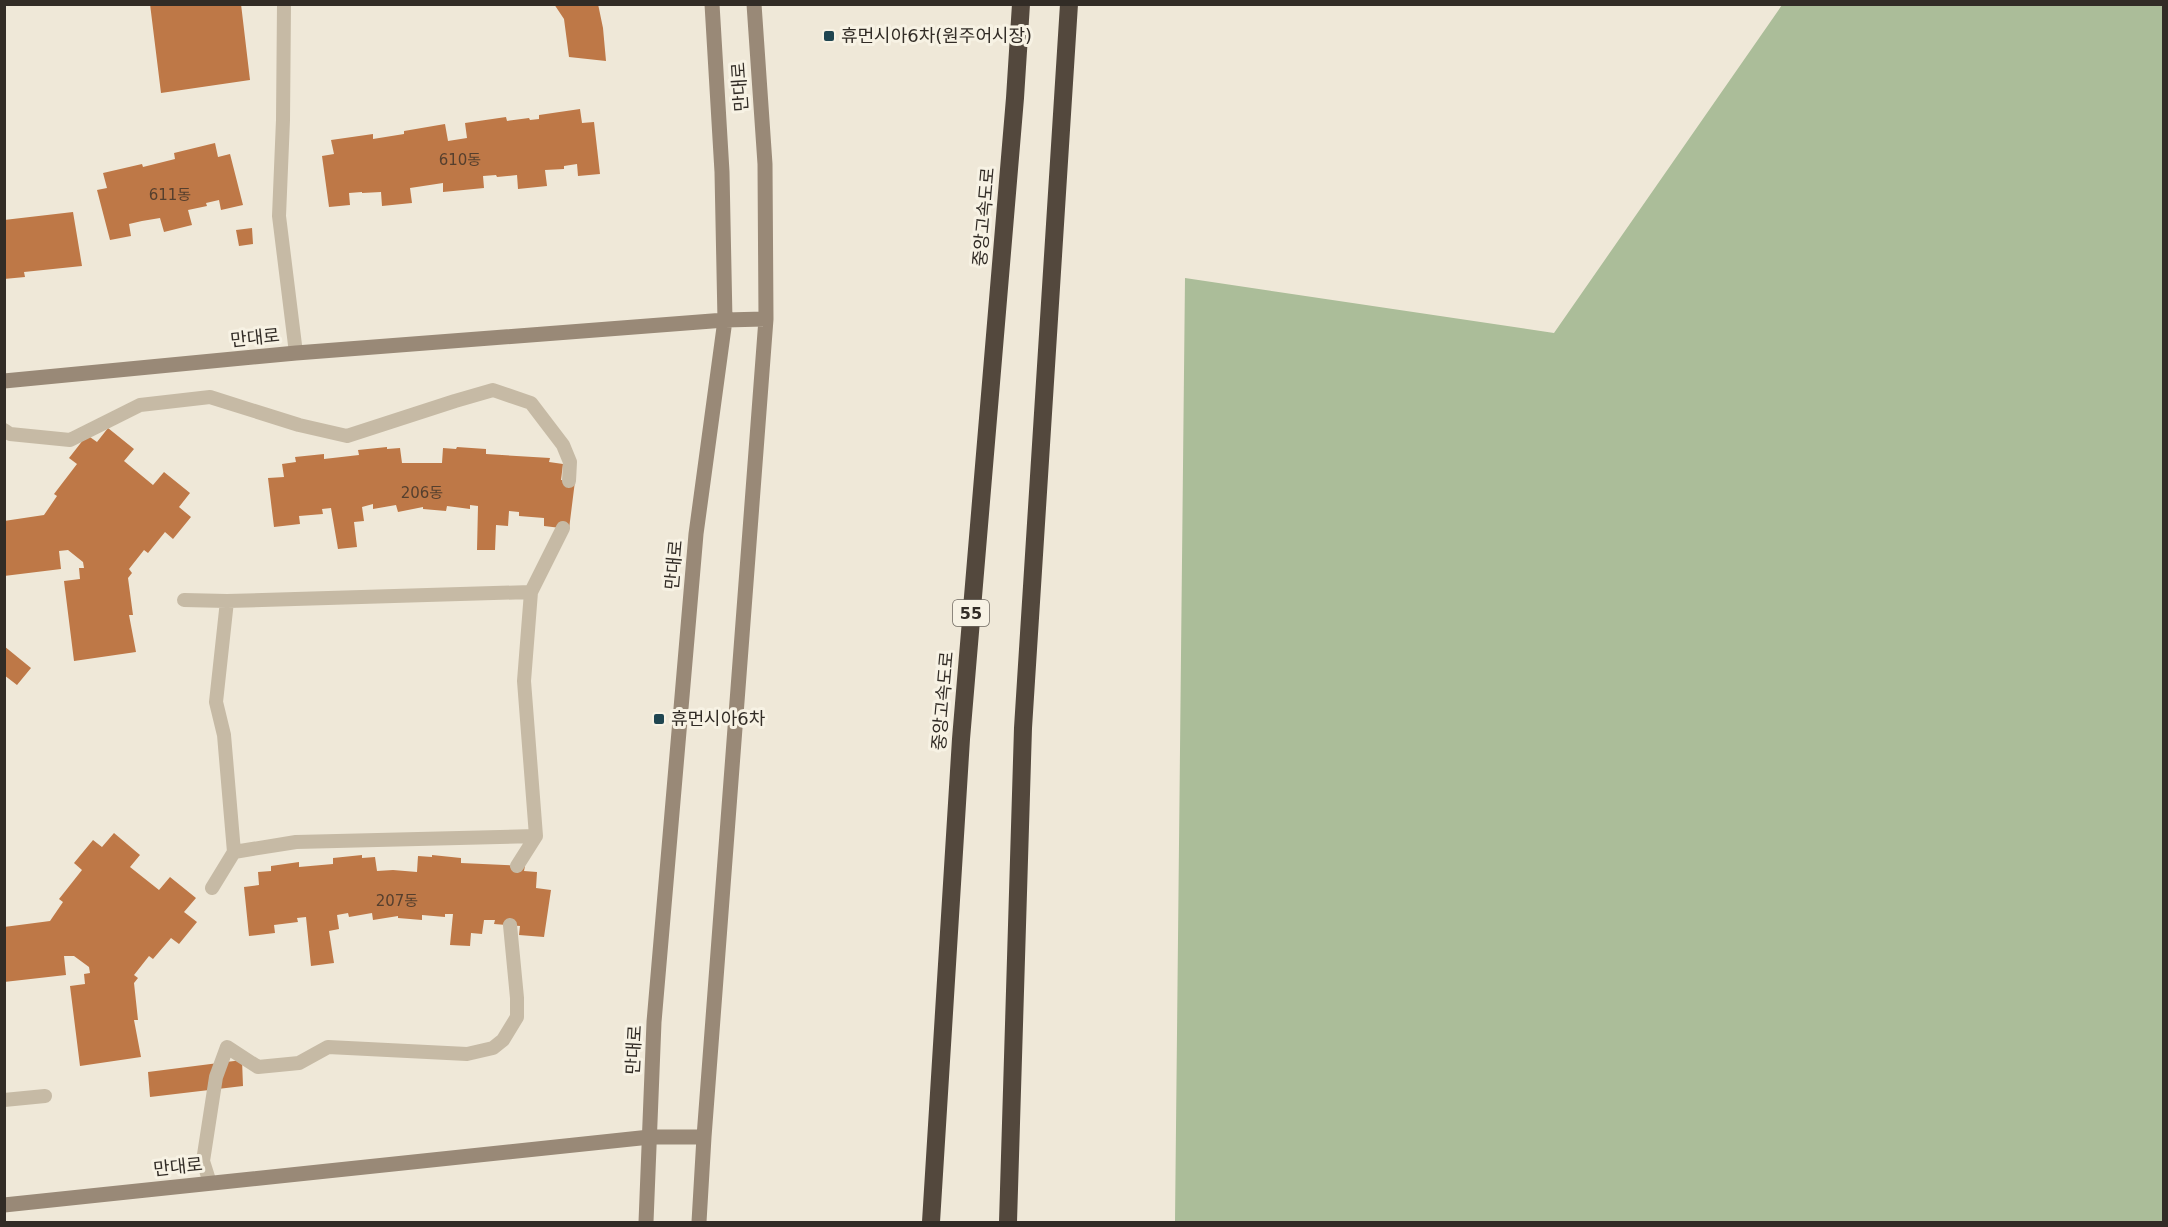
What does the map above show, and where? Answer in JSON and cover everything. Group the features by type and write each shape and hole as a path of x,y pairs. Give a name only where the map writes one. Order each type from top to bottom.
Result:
{"highway":[{"name":"중앙고속도로","path":"931,1222 961,739 1021,4"},
{"path":"1008,1222 1023,728 1069,4"}],"street":[{"name":"만대로","path":"4,1205 650,1137 654,1022 695,545 725,320 722,172 712,4"},
{"name":"만대로","path":"699,1222 766,319 765,164 754,4"},
{"path":"725,320 766,319"},
{"name":"만대로","path":"4,381 296,353 725,320"},
{"path":"646,1222 650,1137 704,1137"}],"lane":[{"path":"284,4 279,216 296,353"},
{"path":"4,430 10,434 70,440 140,405 210,397 299,425 347,436 493,390 531,403 562,445 570,462 569,481"},
{"path":"518,866 536,836 524,681 531,592 563,528"},
{"path":"184,600 227,601 531,592"},
{"path":"212,888 234,852 224,735 216,702 227,601"},
{"path":"234,852 296,842 536,836"},
{"path":"210,1183 203,1161 216,1077 227,1047 258,1067 299,1063 328,1047 467,1054 493,1048 504,1040 517,1017 510,926"},
{"path":"4,1100 45,1096"}],"green space":[{"path":"1782,5 2163,5 2163,1222 1175,1222 1185,278 1554,333"}],"building":[{"path":"150,4 241,4 250,80 161,93"},
{"path":"554,4 598,4 606,61 569,57 564,19"},
{"path":"580,109 582,123 594,122 600,174 578,176 577,164 564,166 564,169 545,170 547,186 518,189 517,175 483,176 484,188 443,192 443,183 410,188 412,203 382,206 381,192 362,192 349,193 350,205 329,207 322,156 334,154 331,140 373,134 373,139 445,124 448,141 467,138 465,123 506,117 507,121 539,119 539,115"},
{"path":"215,143 218,157 230,154 243,205 221,210 219,200 206,203 207,206 188,210 192,225 164,232 160,218 142,221 129,224 131,236 110,240 97,190 107,188 103,173 175,159 174,153"},
{"path":"73,212 82,266 24,272 25,277 4,279 4,220"},
{"path":"252,228 253,244 239,246 236,230"},
{"path":"108,428 134,449 124,461 153,485 164,472 190,493 179,507 191,517 173,539 165,532 148,553 144,550 129,569 132,573 128,578 133,615 129,615 136,652 74,661 64,581 80,579 79,568 84,568 83,562 68,550 59,551 61,569 4,576 4,521 44,515 57,496 54,494 77,464 69,458 87,435 97,442"},
{"path":"387,447 387,449 400,448 402,463 442,463 443,448 456,449 457,447 486,449 486,454 550,458 549,462 563,464 561,480 575,481 569,529 544,526 544,518 519,516 519,512 509,511 508,526 496,525 495,550 477,550 478,506 470,505 470,509 447,506 446,511 423,509 423,507 398,512 396,505 373,509 373,504 362,507 364,521 354,522 357,547 338,549 331,508 322,509 323,514 299,516 300,524 274,527 268,478 284,477 282,464 296,462 295,457 324,454 324,459 359,455 358,450"},
{"path":"4,646 31,668 17,685 4,675"},
{"path":"114,833 140,855 130,867 159,890 170,877 196,898 184,912 197,922 179,944 171,938 153,959 149,956 134,975 138,978 134,983 138,1020 134,1020 141,1057 80,1066 70,986 85,984 84,974 90,973 89,967 74,956 64,956 66,975 4,982 4,927 50,921 63,902 59,899 82,870 74,863 93,840 102,847"},
{"path":"362,855 362,858 375,857 377,871 417,872 418,856 432,857 432,855 461,858 461,863 525,866 524,871 537,872 536,888 551,890 544,937 519,935 520,926 494,924 495,920 484,920 482,934 471,933 470,946 450,945 453,914 445,914 445,917 422,915 422,920 398,918 398,916 373,920 372,913 349,917 348,913 337,915 339,929 329,931 334,963 311,966 306,917 297,918 298,922 274,925 275,933 249,936 244,887 259,885 258,872 271,871 271,866 299,862 299,867 333,864 333,858"},
{"path":"242,1060 243,1086 150,1097 148,1072"}],"place":[{"name":"휴먼시아6차(원주어시장)","path":"829,36"},
{"name":"휴먼시아6차","path":"659,719"}]}
